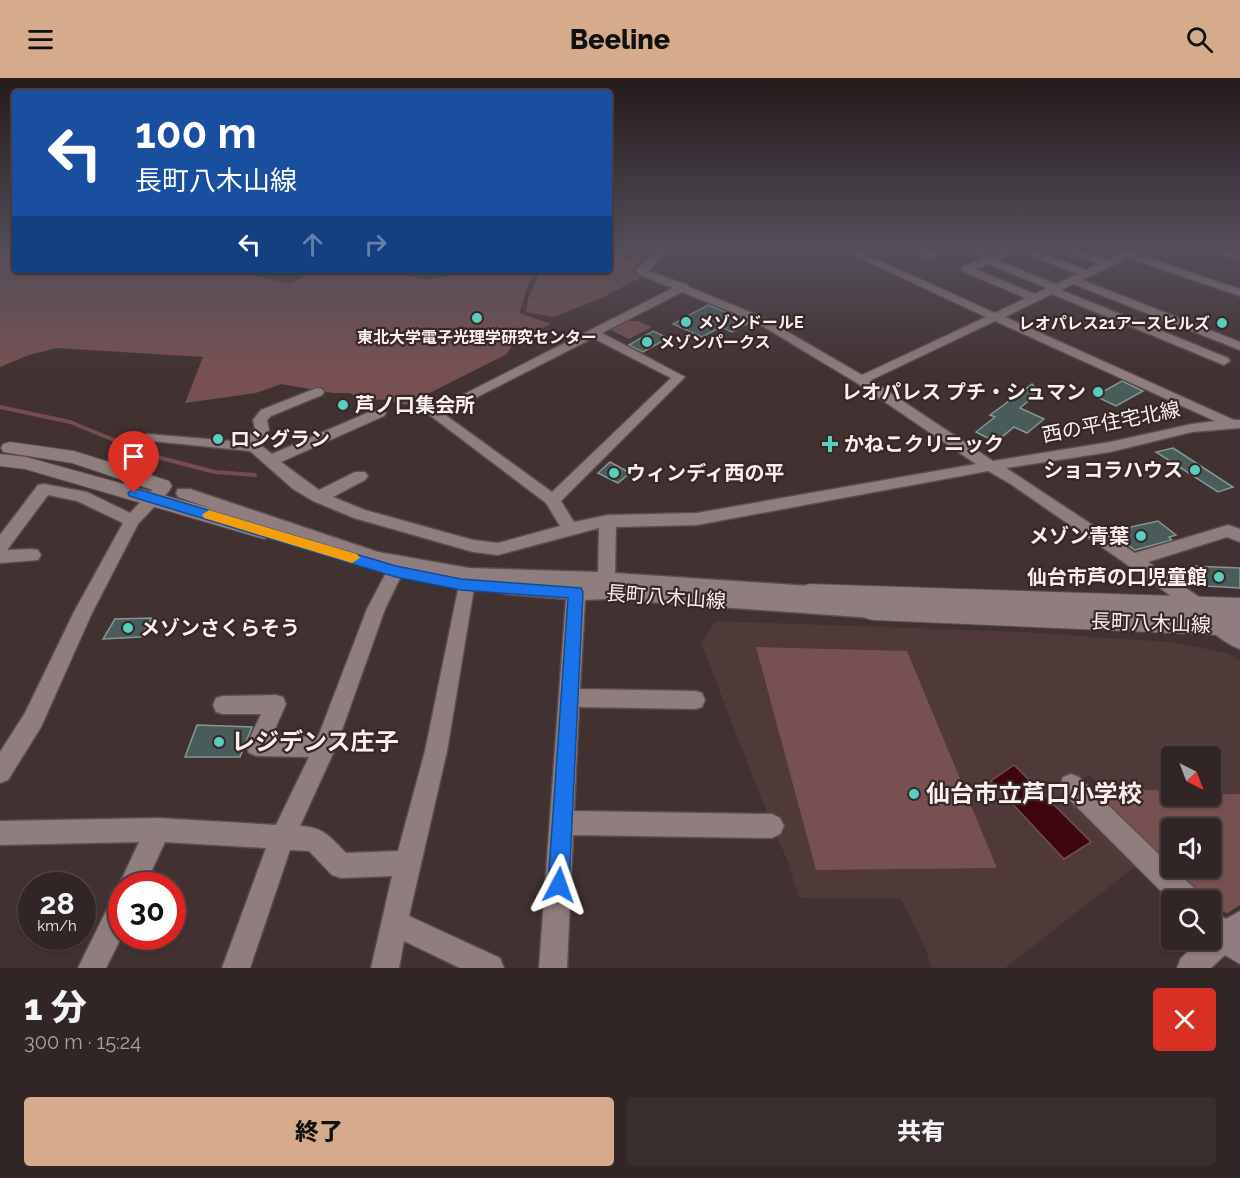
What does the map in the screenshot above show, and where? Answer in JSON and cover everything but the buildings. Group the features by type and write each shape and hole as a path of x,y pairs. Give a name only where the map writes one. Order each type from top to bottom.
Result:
{"street":[{"path":"571,530 555,508 553,500 434,413 679,290"},
{"path":"690,290 758,319 862,380 1133,560 1228,626 1240,641"},
{"path":"936,290 1237,423"},
{"path":"1016,290 1035,298"},
{"path":"862,380 1053,290"},
{"path":"1055,290 1224,361"},
{"path":"1097,290 1240,346"},
{"path":"1155,333 1178,321"},
{"path":"553,500 679,377 596,333"},
{"path":"152,437 177,441 248,445 262,430 260,420 266,413 317,392"},
{"path":"272,460 379,413"},
{"name":"西の平住宅北線","path":"248,445 272,460 281,472 320,497 360,514 473,546 498,549 608,521 707,518 990,466 1116,446 1192,428 1237,423"},
{"path":"0,447 74,457 159,493 184,493 377,558 469,575 606,586 1240,607"},
{"name":"長町八木山線","path":"0,460 26,463 159,493 264,531 396,571 467,584 576,592 606,586 873,611 1228,626"},
{"path":"320,497 360,476"},
{"path":"0,547 44,489 81,496 132,521"},
{"path":"0,772 33,720 83,612 132,521 159,493"},
{"path":"606,586 608,521"},
{"path":"1133,560 1228,531 1240,536"},
{"path":"0,556 32,555"},
{"path":"236,968 282,838 325,747 376,609 396,571"},
{"path":"385,968 407,863 436,751 467,584"},
{"path":"554,968 576,592"},
{"path":"570,698 695,700"},
{"path":"223,705 276,704 257,746 325,747"},
{"path":"1071,785 1178,890"},
{"path":"563,823 772,826"},
{"path":"0,833 158,830 314,839 341,866 407,863"},
{"path":"138,872 158,830"},
{"path":"395,923 490,968"},
{"path":"1191,968 1229,933"},
{"path":"92,968 108,935"}],"shaded area":[{"path":"0,290 527,290 519,313 551,324 514,342 507,354 406,405 389,400 363,399 349,393 333,393 281,384 256,393 185,403 203,357 57,348 29,355 0,367"},
{"path":"532,290 618,290 553,317 526,312"},
{"path":"628,321 638,321 652,327 629,339 611,330"},
{"name":"仙台市立芦口小学校","path":"716,621 1022,632 1169,642 1228,653 1240,661 1240,800 1221,799 1221,746 1161,746 1161,796 1106,794 1090,775 1071,785 1137,865 1005,968 932,968 925,948 901,899 799,898 787,859 701,643"},
{"path":"756,647 907,651 997,868 816,870"},
{"path":"1014,765 1091,842 1064,859 991,781"},
{"path":"1095,788 1161,791 1161,806 1221,806 1221,794 1240,794 1240,905 1228,913 1221,911 1221,890 1190,890 1178,878 1221,878 1221,818 1161,818 1161,862 1088,794"}],"waterway":[{"path":"0,407 70,422 153,456 215,472 255,475"}],"slow traffic":[{"path":"209,515 352,558"}],"place":[{"name":"東北大学電子光理学研究センター","path":"477,318"},
{"name":"メゾンドールE","path":"686,322"},
{"name":"レオパレス21アースヒルズ","path":"1222,323"},
{"name":"メゾンパークス","path":"647,342"},
{"name":"レオパレス プチ・シュマン","path":"1098,392"},
{"name":"芦ノ口集会所","path":"343,405"},
{"name":"ロングラン","path":"218,439"},
{"name":"かねこクリニック","path":"830,444"},
{"name":"ショコラハウス","path":"1195,470"},
{"name":"ウィンディ西の平","path":"614,473"},
{"name":"メゾン青葉","path":"1141,536"},
{"name":"仙台市芦の口児童館","path":"1219,577"},
{"name":"メゾンさくらそう","path":"128,628"},
{"name":"レジデンス庄子","path":"219,742"},
{"name":"仙台市立芦口小学校","path":"914,794"}],"route":[{"path":"134,493 396,571 461,584 576,592 559,885"}]}
